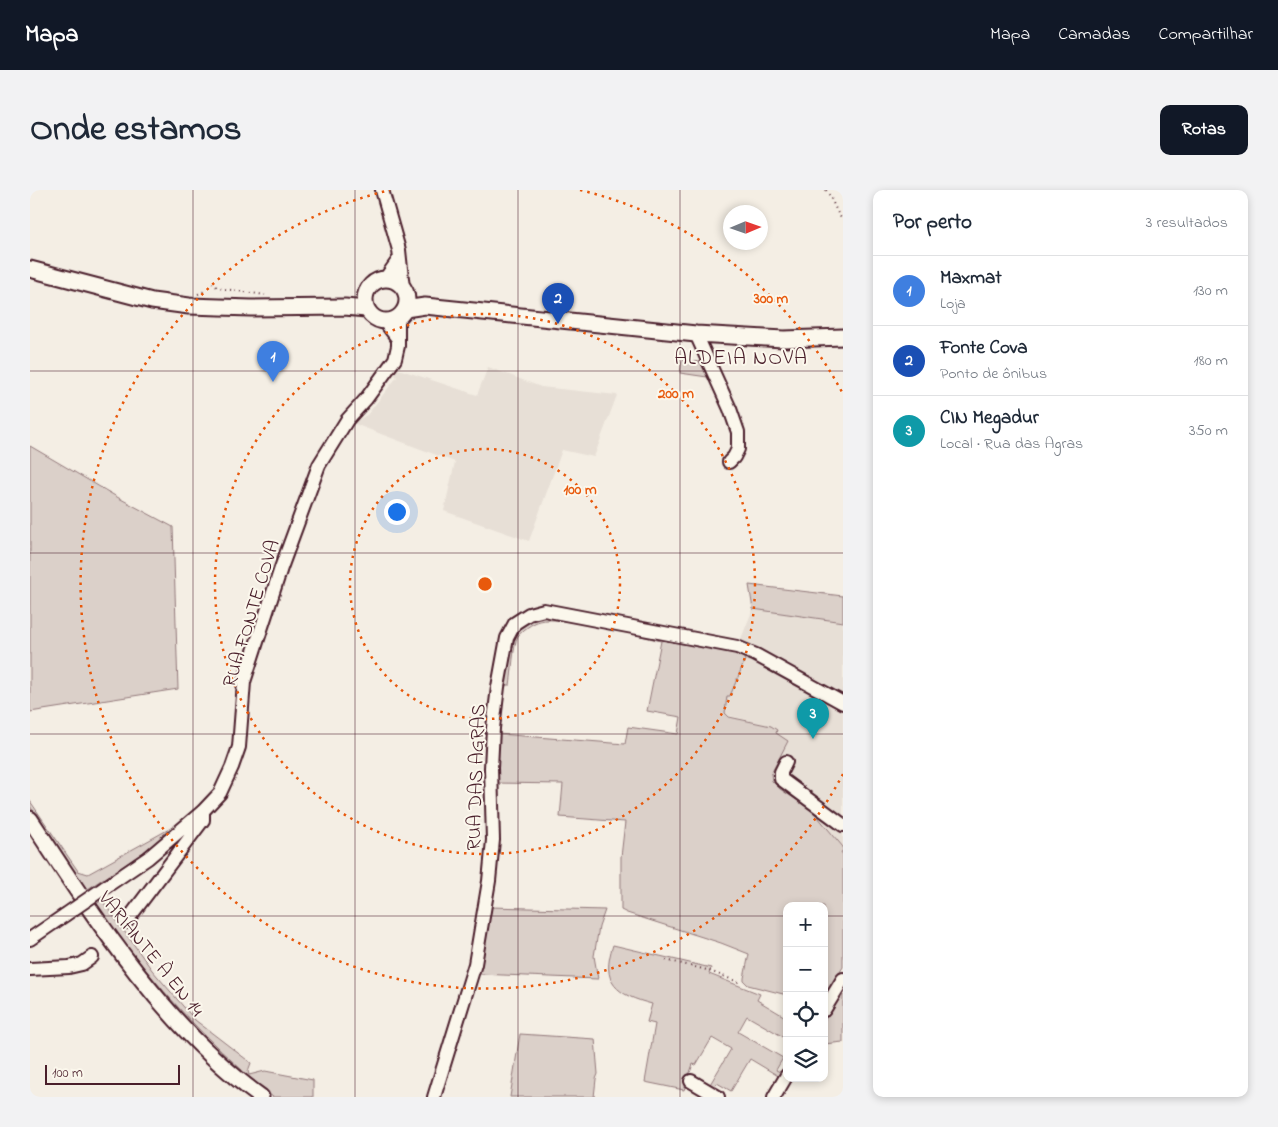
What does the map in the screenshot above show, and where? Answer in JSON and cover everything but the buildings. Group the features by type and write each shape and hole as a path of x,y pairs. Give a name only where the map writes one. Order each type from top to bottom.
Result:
{"main road":[{"path":"30,269 152,301 189,306 252,308 344,307 366,302"},
{"path":"400,306 398,283 385,279 372,283 366,302 374,318 400,306 425,306 696,334 784,339 843,337"},
{"name":"VARIANTE À EN 14","path":"30,819 102,926 147,985 208,1052 261,1097"}],"street":[{"path":"382,190 399,250 400,306"},
{"path":"385,279 400,259"},
{"name":"RUA FONTE COVA","path":"126,922 203,820 203,811 220,793 232,767 239,747 244,682 281,568 319,465 347,420 366,399 395,359 398,346 400,306"},
{"path":"696,334 717,378 738,432 738,449 729,462"},
{"name":"RUA DAS AGRAS","path":"434,1097 475,964 494,840 491,768 493,728 507,638 515,623 528,614 544,610 737,647 756,655 843,703"},
{"path":"786,762 780,772 782,778 843,825"},
{"path":"30,939 148,858 203,811"},
{"path":"30,969 69,967 82,964 92,957"},
{"path":"828,1003 843,979"},
{"path":"691,1081 718,1097"},
{"path":"774,1097 783,1082"}],"path":[{"path":"826,190 843,220"},
{"path":"212,283 218,288 271,296"},
{"path":"666,960 707,970 740,983"}],"shaded area":[{"path":"682,360 708,363 714,378 680,373"},
{"path":"392,367 477,395 488,367 541,387 617,395 594,457 562,450 529,541 444,511 455,462 352,423 367,415 397,377 393,373"},
{"path":"30,446 173,527 178,689 30,712"},
{"path":"749,585 843,596 843,622 753,609"},
{"path":"753,609 843,622 843,848 780,792 769,779 776,733 771,726 726,715 714,693 745,660 749,651 738,646"},
{"path":"552,616 729,651 743,657 745,660 730,696 727,696 725,713 729,717 771,726 777,730 776,733 788,741 771,774 772,781 780,789 812,810 843,847 841,852 843,855 843,967 828,991 828,902 783,902 783,994 748,985 744,978 749,954 621,910 621,857 625,822 560,817 563,784 496,783 498,734 625,744 628,727 678,734 681,717 647,711 661,641 581,623 540,621 522,631 518,636 510,685 505,685 514,638 527,623 538,618"},
{"path":"30,801 78,871 88,874 180,823 182,825 85,891 30,806"},
{"path":"102,900 152,970 195,1020 251,1063 248,1071 249,1075 265,1071 313,1080 313,1097 273,1097 242,1073 242,1070 183,1012 129,949 96,904"},
{"path":"490,907 605,910 599,927 594,956 598,979 479,974"},
{"path":"613,945 711,968 709,974 760,994 757,1000 783,1016 783,1037 747,1016 738,1032 783,1058 776,1070 782,1073 780,1077 750,1059 731,1091 717,1083 713,1089 709,1086 731,1049 712,1038 696,1065 693,1064 684,1090 645,1082 655,1024 647,1022 652,1004 629,996 614,985 610,978 610,958"},
{"path":"843,995 843,1042 828,1044 828,1013 836,998 839,1000"},
{"path":"520,1034 595,1039 598,1074 594,1097 510,1097"}],"place":[{"name":"Fonte Cova","path":"558,324"},
{"name":"Maxmat","path":"273,382"},
{"name":"CIN Megadur","path":"813,739"}],"district":[{"name":"ALDEIA NOVA","path":"741,357"}]}
